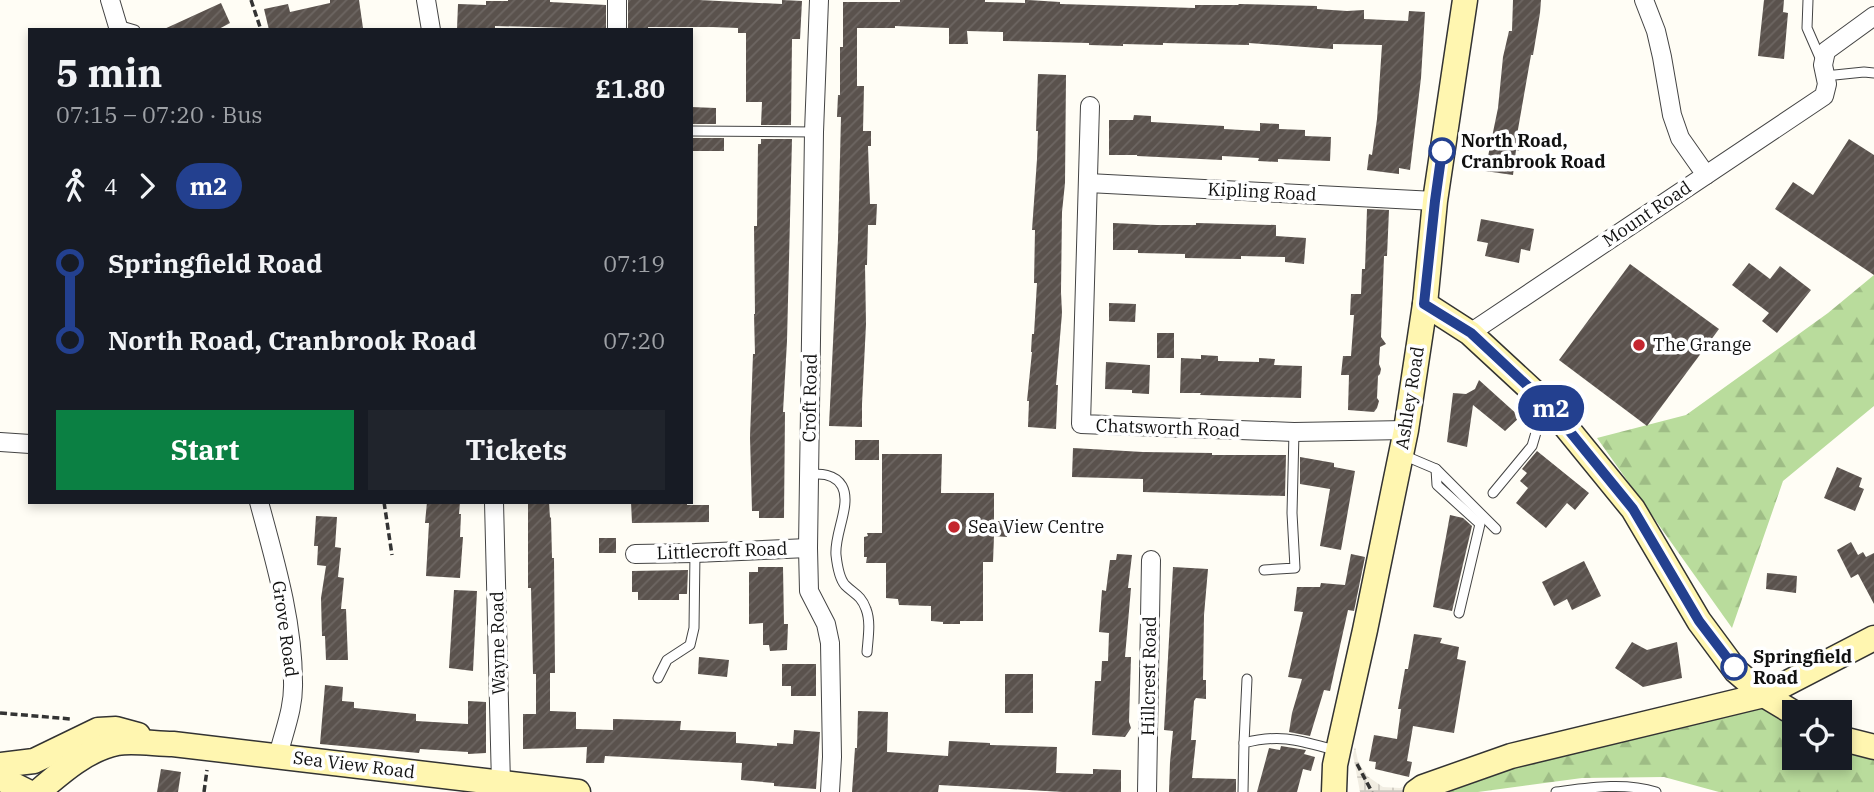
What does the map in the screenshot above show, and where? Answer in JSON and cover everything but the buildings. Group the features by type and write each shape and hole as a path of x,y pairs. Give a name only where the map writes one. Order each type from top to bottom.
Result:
{"main road":[{"name":"Ashley Road","path":"1334,792 1338,751 1402,455 1424,304 1435,201 1465,0"},
{"path":"1424,304 1471,333 1549,406 1633,509 1699,621 1736,671 1782,706"},
{"path":"1416,792 1423,787 1511,756 1765,695 1874,638"},
{"path":"0,765 34,761 105,729"},
{"name":"Sea View Road","path":"105,729 116,729 173,744"},
{"path":"1852,741 1874,747"},
{"name":"Sea View Road","path":"28,791 92,752 118,743 173,744 515,787 578,792"},
{"name":"Sea View Road","path":"63,792 65,779 71,770 92,752"},
{"path":"0,779 28,791 34,761"}],"street":[{"path":"110,0 124,28"},
{"path":"426,0 431,28"},
{"path":"617,0 617,28"},
{"name":"Croft Road","path":"819,0 814,132 808,548 809,591 827,624 830,643 830,792"},
{"path":"1644,0 1659,44 1671,115 1680,138 1706,175"},
{"path":"1824,70 1826,51 1874,16"},
{"name":"Mount Road","path":"1471,333 1824,96 1827,84 1824,70"},
{"name":"Chatsworth Road","path":"1090,106 1081,424 1294,432 1406,430"},
{"name":"Kipling Road","path":"1088,183 1435,201"},
{"path":"0,442 28,444"},
{"name":"Grove Road","path":"260,504 281,583 293,683 290,716 278,756"},
{"name":"Wayne Road","path":"494,504 515,787"},
{"name":"Littlecroft Road","path":"635,554 808,548"},
{"name":"Hillcrest Road","path":"1147,792 1151,560"}],"lane":[{"path":"1808,0 1807,28 1824,70 1874,73"},
{"path":"693,131 814,132"},
{"path":"1493,493 1532,446 1540,419 1549,406"},
{"path":"1264,570 1295,568 1292,513 1294,432"},
{"path":"1402,455 1436,469 1496,529"},
{"path":"1436,469 1437,485 1480,524 1459,613"},
{"path":"808,475 819,473 833,477 842,486 845,508 836,544 837,562 844,584 858,594 867,610 867,652"},
{"path":"659,678 667,660 690,645 694,628 695,553"},
{"path":"1243,792 1247,680"},
{"path":"1244,743 1281,737 1338,751"},
{"path":"1556,792 1607,787 1656,792"}],"path":[{"path":"251,0 260,28"},
{"path":"384,504 392,555"},
{"path":"0,713 93,721 105,729"}],"green space":[{"path":"1874,275 1874,406 1783,481 1732,628 1597,438 1686,415 1828,313"},
{"path":"1764,695 1782,706 1782,770 1852,770 1852,741 1874,747 1874,792 1719,792 1664,777 1582,778 1478,792 1448,792 1447,779"}],"shaded area":[{"path":"1355,747 1358,761 1367,776 1383,787 1400,788 1420,780 1416,792 1360,792 1353,755"}],"bus line":[{"name":"m2","path":"1442,151 1424,304 1471,333 1549,406 1633,509 1699,621 1734,667"}],"place":[{"name":"North Road, Cranbrook Road","path":"1442,151"},
{"name":"The Grange","path":"1639,345"},
{"name":"Sea View Centre","path":"954,527"},
{"name":"Springfield Road","path":"1734,667"}]}
